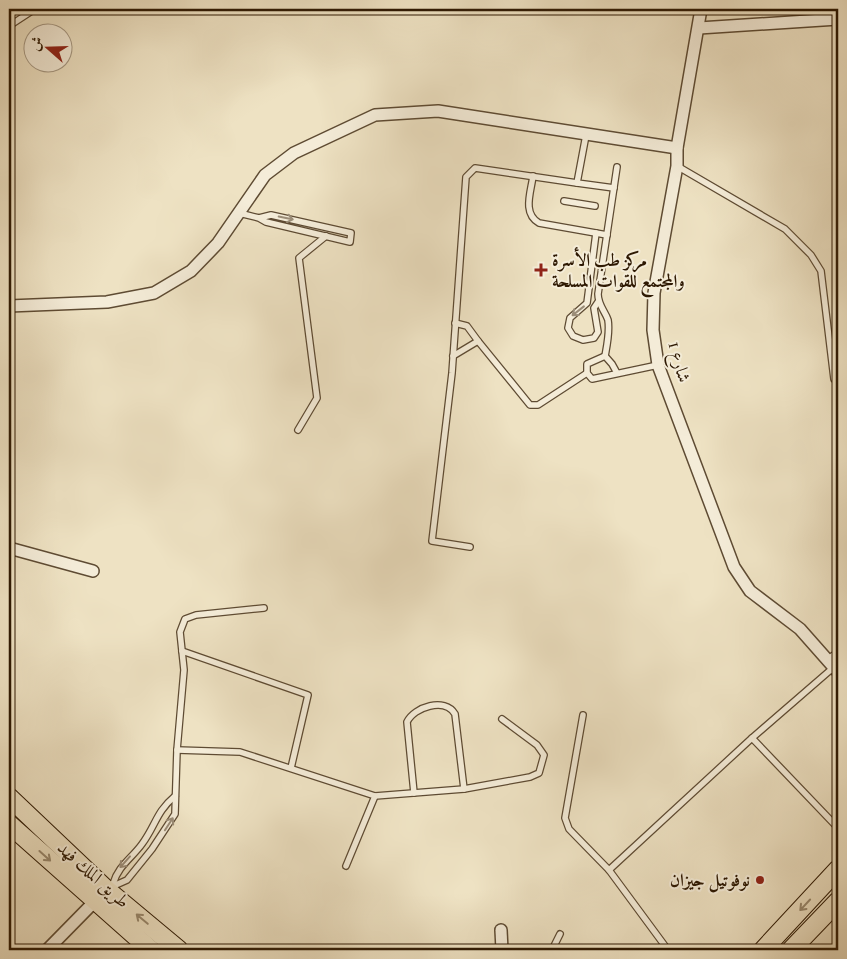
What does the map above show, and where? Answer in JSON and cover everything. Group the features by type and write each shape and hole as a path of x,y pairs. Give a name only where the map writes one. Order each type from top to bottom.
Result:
{"main road":[{"name":"طريق الملك فهد","path":"9,797 104,892 151,950"},
{"name":"طريق الملك فهد","path":"9,824 104,892 179,950"},
{"path":"763,950 838,869"},
{"path":"791,950 838,901"}],"street":[{"name":"شارع 1","path":"701,9 677,148 677,166 654,293 653,330 658,365 734,567 750,591 800,629 834,666"},
{"path":"699,28 838,19"},
{"path":"10,303 107,302 154,293 191,271 218,243 265,175 294,153 375,115 438,111 586,136 677,148"},
{"path":"9,548 93,570"},
{"path":"47,950 104,892"},
{"path":"502,930 502,950"}],"lane":[{"path":"9,26 35,9"},
{"path":"577,183 586,136"},
{"path":"677,166 785,230 811,255 821,271 834,378"},
{"path":"470,547 432,542 453,356 466,177 475,168 614,188"},
{"path":"596,233 587,303 570,318 568,328 573,336 583,340 594,338 598,332 594,308 598,302 618,168"},
{"path":"533,176 528,212 532,219 539,223 607,235"},
{"path":"564,201 595,206"},
{"path":"239,213 259,218 266,222 350,242 351,233 271,215 259,218"},
{"path":"298,430 317,398 299,258 326,236"},
{"path":"598,302 608,319 605,356 617,374"},
{"path":"455,323 467,326 530,405 538,405 587,373"},
{"path":"453,356 478,341"},
{"path":"605,356 587,364 587,373 592,378 658,365"},
{"path":"104,892 127,880 152,849 175,814 176,750 184,670 180,632 185,619 196,614 264,608"},
{"path":"182,651 308,695 291,768"},
{"path":"610,870 752,738 834,666 838,652"},
{"path":"414,793 408,722 411,714 418,709 444,705 452,709 455,714 464,789"},
{"path":"584,715 565,818 569,830 610,870 668,950"},
{"path":"176,750 240,752 376,796 464,789 530,777 539,773 544,755 536,745 502,719"},
{"path":"752,738 838,828"},
{"path":"104,892 116,872 142,844 161,808 175,796"},
{"path":"346,866 376,796"},
{"path":"142,844 152,849"},
{"path":"552,950 560,934"}],"place":[{"name":"مركز طب الأسرة والمجتمع للقوات المسلحة","path":"541,270"},
{"name":"نوفوتيل جيزان","path":"760,880"}]}
